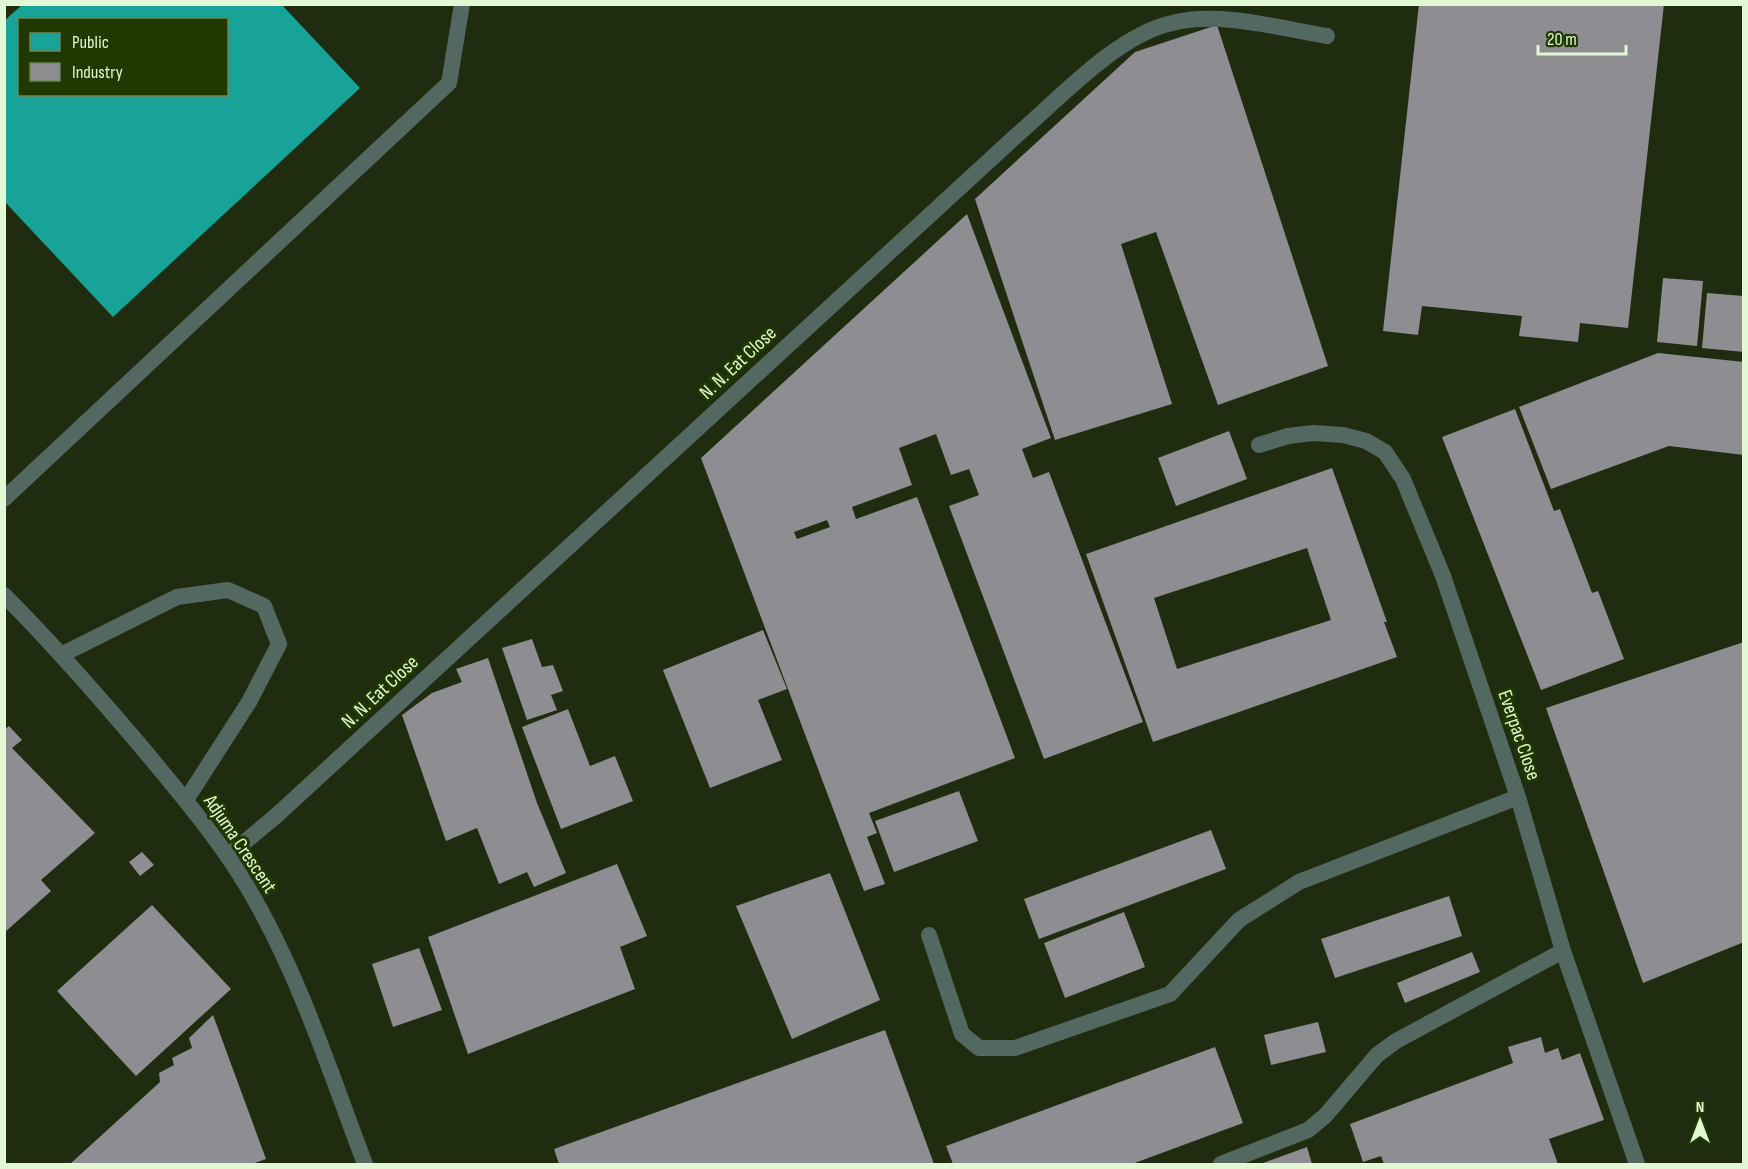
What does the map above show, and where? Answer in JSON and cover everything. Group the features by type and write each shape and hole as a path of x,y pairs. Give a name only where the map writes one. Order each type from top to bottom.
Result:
{"lane":[{"path":"4,499 449,83 462,4"},
{"name":"N. N. Eat Close","path":"228,856 303,792 1017,135 1130,39 1172,23 1211,20 1257,24 1327,36"},
{"name":"Everpac Close","path":"1259,445 1288,436 1313,433 1343,435 1366,441 1385,452 1403,479 1427,534 1518,797 1563,951 1637,1164"},
{"path":"63,654 177,597 228,590 264,606 279,644 249,702 186,800"},
{"name":"Adjuma Crescent","path":"4,595 63,654 186,800 228,856 286,962 365,1164"},
{"path":"929,935 963,1034 979,1048 1015,1048 1170,994 1239,920 1299,882 1518,797"},
{"path":"1221,1164 1308,1130 1325,1116 1377,1055 1396,1041 1563,951"}],"building: Public":[{"path":"23,4 281,4 360,88 113,317 4,201 4,21"}],"building: Industry":[{"path":"1419,4 1664,4 1628,328 1580,323 1578,342 1519,336 1522,316 1422,306 1418,335 1383,331"},
{"path":"1217,25 1328,366 1218,405 1156,232 1121,244 1172,404 1055,440 975,199 1135,52"},
{"path":"967,214 1051,438 1022,449 1033,478 1049,472 1143,722 1044,759 949,506 979,495 969,469 951,475 936,434 899,448 912,485 852,507 856,519 917,497 1015,758 869,813 877,833 867,837 885,884 864,891 701,458","holes":["827,520 830,527 797,539 794,532"]},
{"path":"1663,278 1703,281 1697,346 1657,342"},
{"path":"1707,293 1744,296 1744,352 1702,348"},
{"path":"1658,353 1744,362 1744,455 1669,446 1551,489 1519,407"},
{"path":"1515,409 1554,511 1560,509 1592,593 1598,591 1624,659 1541,690 1442,437"},
{"path":"1229,431 1247,479 1176,506 1158,458"},
{"path":"1332,468 1387,622 1384,622 1397,657 1153,742 1086,554","holes":["1307,548 1331,620 1177,669 1154,598"]},
{"path":"763,630 787,689 758,700 782,760 710,788 663,670"},
{"path":"532,639 542,667 553,665 563,691 551,695 557,710 527,720 502,648"},
{"path":"1744,642 1744,942 1643,983 1546,708"},
{"path":"488,658 537,803 566,873 534,887 527,872 499,884 477,828 446,841 402,715 432,693 462,682 456,669"},
{"path":"568,709 590,766 615,756 633,801 561,829 522,727"},
{"path":"9,726 22,740 12,748 95,833 41,880 51,891 4,933 4,730"},
{"path":"959,791 978,841 894,872 875,821"},
{"path":"1211,830 1226,869 1039,939 1024,899"},
{"path":"142,852 154,865 140,876 129,862"},
{"path":"617,864 647,936 620,947 635,989 468,1054 428,937"},
{"path":"830,873 880,1000 792,1039 736,906"},
{"path":"1449,896 1462,936 1335,978 1321,939"},
{"path":"152,905 231,989 136,1076 57,991"},
{"path":"1124,912 1145,967 1065,998 1044,943"},
{"path":"419,948 442,1010 393,1027 372,964"},
{"path":"1472,952 1480,972 1405,1003 1397,983"},
{"path":"213,1015 266,1159 252,1164 70,1164 160,1082 159,1073 174,1065 172,1058 192,1048 189,1038"},
{"path":"1318,1022 1326,1052 1271,1065 1264,1035"},
{"path":"885,1030 934,1164 559,1164 554,1149"},
{"path":"1541,1037 1545,1053 1558,1048 1562,1060 1580,1053 1604,1120 1549,1139 1558,1164 1384,1164 1381,1156 1363,1162 1350,1124 1513,1063 1508,1047"},
{"path":"1215,1047 1243,1123 1132,1164 953,1164 946,1146"},
{"path":"1307,1147 1312,1164 1260,1164"}]}
